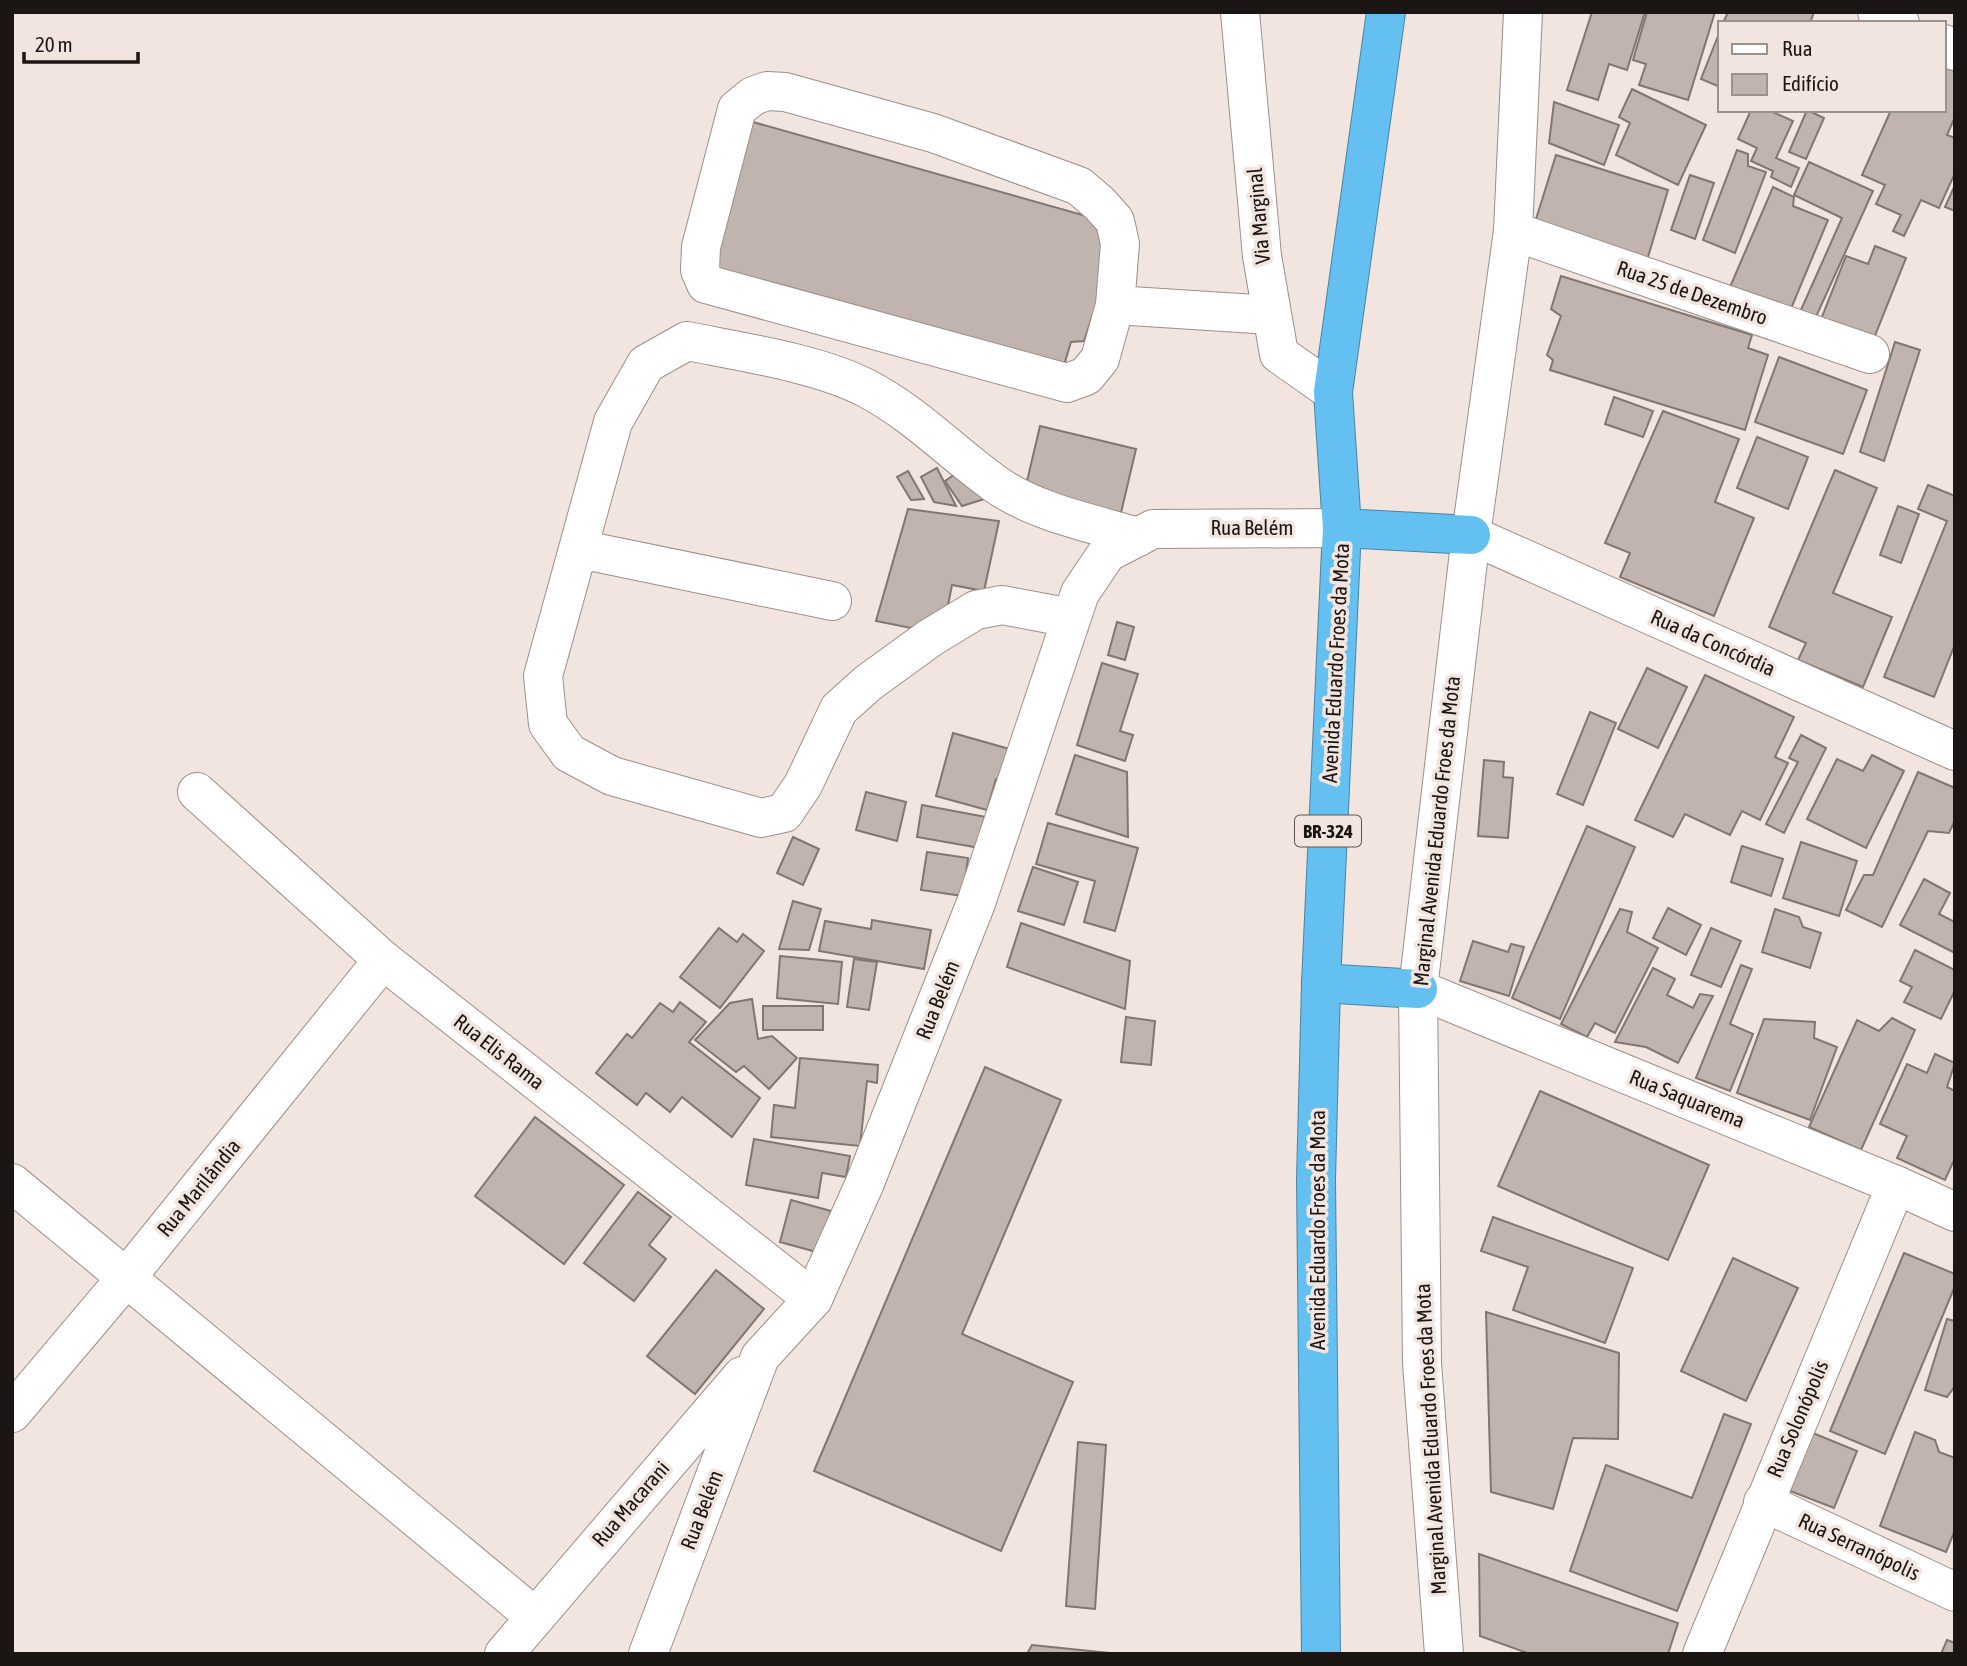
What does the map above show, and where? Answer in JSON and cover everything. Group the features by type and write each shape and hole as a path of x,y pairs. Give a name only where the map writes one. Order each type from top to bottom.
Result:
{"highway":[{"name":"Avenida Eduardo Froes da Mota","path":"1321,1654 1316,1194 1321,983 1342,528 1333,392 1386,12"},
{"path":"1342,528 1471,535"},
{"path":"1321,983 1418,989"}],"street":[{"name":"Via Marginal","path":"1240,12 1262,256 1279,354 1333,392"},
{"name":"Marginal Avenida Eduardo Froes da Mota","path":"1444,1654 1422,1363 1418,989 1471,535 1513,231 1523,12"},
{"path":"1877,12 1896,21"},
{"path":"767,91 785,92 933,133 1079,186 1115,221 1120,244 1115,305 1100,359 1086,376 1067,383 710,287 702,280 701,247 737,109 753,96 767,91"},
{"name":"Rua 25 de Dezembro","path":"1513,231 1870,354"},
{"path":"1115,305 1271,315"},
{"path":"1071,618 1002,605 976,610 930,638 868,683 839,709 803,785 784,813 761,818 612,776 569,753 548,724 543,676 613,422 646,364 687,341 780,359 865,388 918,421 996,485 1029,502 1138,537"},
{"name":"Rua Belém","path":"648,1654 760,1357 813,1299 864,1185 976,903 1080,593 1107,553 1153,529 1342,528"},
{"name":"Rua da Concórdia","path":"1471,535 1955,751"},
{"path":"579,549 832,601"},
{"name":"Rua Elis Rama","path":"197,792 383,960 813,1299"},
{"name":"Rua Marilândia","path":"12,1413 126,1279 383,960"},
{"name":"Rua Saquarema","path":"1418,989 1896,1185 1955,1212"},
{"path":"12,1183 534,1615"},
{"name":"Rua Solonópolis","path":"1702,1654 1896,1185"},
{"name":"Rua Macarani","path":"505,1654 534,1615 760,1357"},
{"name":"Rua Serranópolis","path":"1763,1502 1955,1592"}],"building":[{"path":"1592,12 1645,12 1627,70 1609,64 1598,100 1567,90"},
{"path":"1647,12 1715,12 1688,100 1639,85 1646,64 1633,60"},
{"path":"1728,12 1814,12 1811,21 1724,21"},
{"path":"1718,36 1718,86 1701,79"},
{"path":"1946,68 1955,71 1955,117 1947,135 1955,138 1955,173 1939,208 1921,200 1904,236 1893,231 1901,215 1876,204 1885,185 1862,175 1890,112 1946,112"},
{"path":"1632,89 1706,125 1678,185 1616,155 1630,123 1619,117"},
{"path":"1554,102 1619,125 1604,165 1549,143"},
{"path":"1750,112 1773,112 1793,121 1776,158 1799,168 1791,187 1771,177 1773,171 1751,161 1757,148 1738,139"},
{"path":"1806,112 1824,118 1806,159 1789,152"},
{"path":"753,122 1111,223 1110,263 1084,341 1071,342 1062,372 705,271"},
{"path":"1737,150 1748,154 1748,166 1766,172 1735,253 1703,240"},
{"path":"1556,155 1668,190 1645,267 1532,232"},
{"path":"1809,162 1873,191 1815,319 1800,312 1842,218 1794,195"},
{"path":"1690,175 1714,183 1695,239 1671,230"},
{"path":"1955,185 1955,211 1945,207"},
{"path":"1773,187 1794,197 1793,206 1828,220 1790,311 1730,287"},
{"path":"1875,246 1906,258 1872,343 1820,322 1846,256 1868,264"},
{"path":"1561,276 1752,335 1748,348 1768,355 1745,430 1550,370 1553,360 1547,355 1561,316 1551,309"},
{"path":"1895,342 1920,350 1884,461 1860,452"},
{"path":"1779,357 1867,390 1843,454 1755,422"},
{"path":"1614,397 1653,411 1643,437 1605,424"},
{"path":"1663,411 1739,439 1715,502 1754,518 1714,616 1620,577 1630,553 1605,543"},
{"path":"1040,426 1136,449 1120,517 1024,494"},
{"path":"1757,437 1808,457 1788,509 1737,488"},
{"path":"969,465 991,497 962,506 945,481"},
{"path":"937,468 956,506 934,502 921,477"},
{"path":"1835,470 1877,488 1833,593 1892,617 1863,687 1798,660 1806,643 1769,627"},
{"path":"908,471 924,499 911,500 897,477"},
{"path":"1928,485 1955,496 1955,644 1934,697 1884,677 1947,521 1918,509"},
{"path":"1898,506 1919,514 1901,563 1880,555"},
{"path":"908,509 999,521 984,591 952,585 947,610 911,628 876,621"},
{"path":"1117,622 1134,627 1125,660 1108,655"},
{"path":"1102,663 1138,674 1120,731 1133,735 1125,761 1077,745"},
{"path":"1647,668 1687,687 1658,748 1618,729"},
{"path":"1705,675 1794,717 1775,757 1788,763 1760,820 1742,811 1730,835 1685,814 1673,837 1635,820"},
{"path":"1590,712 1616,723 1583,805 1557,794"},
{"path":"953,733 1013,750 1004,782 996,779 987,810 936,796"},
{"path":"1801,735 1826,748 1784,833 1766,824 1798,762 1789,758"},
{"path":"1075,755 1127,772 1128,837 1056,814"},
{"path":"1872,755 1904,771 1866,848 1807,819 1837,759 1863,771"},
{"path":"1484,760 1504,762 1503,777 1513,778 1508,838 1478,836"},
{"path":"1918,772 1955,788 1955,820 1949,833 1928,831 1882,927 1846,910 1864,875 1873,875"},
{"path":"866,792 906,802 897,841 856,830"},
{"path":"922,805 986,817 980,848 917,837"},
{"path":"1048,823 1138,848 1115,931 1084,922 1095,881 1036,864"},
{"path":"1587,826 1635,847 1560,1019 1512,998"},
{"path":"793,837 819,849 803,885 777,873"},
{"path":"1801,842 1857,861 1839,916 1783,898"},
{"path":"1742,846 1783,859 1771,896 1731,882"},
{"path":"927,852 968,858 963,896 921,890"},
{"path":"1033,867 1078,882 1064,925 1018,911"},
{"path":"1924,879 1950,893 1939,914 1955,922 1955,953 1900,925"},
{"path":"793,901 821,909 809,950 779,949"},
{"path":"1668,908 1701,925 1686,955 1653,938"},
{"path":"1620,909 1632,912 1627,932 1658,948 1615,1033 1595,1023 1587,1037 1561,1024"},
{"path":"1775,909 1799,917 1803,927 1821,933 1810,968 1762,952"},
{"path":"872,920 931,930 924,969 819,951 825,921 871,929"},
{"path":"1021,923 1130,961 1125,1009 1007,967"},
{"path":"719,928 737,942 743,934 764,951 720,1008 680,977"},
{"path":"1711,928 1741,941 1721,987 1691,975"},
{"path":"1473,941 1508,952 1511,944 1524,947 1509,996 1460,981"},
{"path":"1915,950 1955,970 1955,990 1941,1019 1904,1002 1912,987 1900,981"},
{"path":"780,956 842,962 838,1004 777,998"},
{"path":"854,959 877,962 869,1010 847,1007"},
{"path":"1741,965 1752,969 1730,1024 1753,1034 1730,1091 1696,1078"},
{"path":"1653,968 1675,979 1667,995 1693,1008 1700,994 1713,996 1678,1063 1646,1047 1615,1042"},
{"path":"752,999 758,1039 772,1036 797,1058 769,1089 744,1066 736,1072 695,1040 730,1003"},
{"path":"680,1002 706,1022 689,1042 760,1098 732,1137 682,1097 670,1112 646,1093 637,1105 596,1073 627,1034 632,1038 660,1003 673,1012"},
{"path":"763,1006 823,1006 823,1030 763,1030"},
{"path":"1126,1017 1155,1021 1151,1065 1121,1062"},
{"path":"1892,1018 1915,1030 1861,1150 1809,1127 1857,1020 1879,1031"},
{"path":"1764,1019 1815,1022 1814,1038 1837,1047 1810,1120 1737,1093"},
{"path":"1935,1054 1955,1063 1947,1087 1955,1091 1955,1158 1945,1180 1897,1158 1907,1136 1880,1124 1907,1064 1927,1073"},
{"path":"800,1058 878,1065 877,1083 867,1081 860,1146 771,1137 774,1105 795,1108"},
{"path":"985,1067 1061,1100 962,1334 1073,1382 1001,1551 814,1471"},
{"path":"1540,1091 1709,1165 1668,1260 1498,1186"},
{"path":"535,1117 624,1185 564,1264 475,1196"},
{"path":"754,1139 850,1156 846,1177 822,1173 818,1198 746,1185"},
{"path":"638,1192 671,1217 649,1245 666,1259 634,1301 584,1263"},
{"path":"791,1200 831,1211 820,1253 780,1242"},
{"path":"1493,1217 1633,1268 1605,1343 1513,1310 1528,1267 1481,1251"},
{"path":"1904,1253 1955,1274 1955,1286 1885,1454 1830,1431"},
{"path":"1733,1258 1798,1288 1746,1401 1681,1371"},
{"path":"716,1270 764,1309 695,1394 647,1356"},
{"path":"1486,1312 1619,1353 1618,1439 1573,1438 1553,1509 1491,1492"},
{"path":"1947,1319 1955,1321 1955,1386 1947,1397 1925,1390"},
{"path":"1724,1414 1751,1424 1677,1611 1570,1571 1606,1465 1692,1498"},
{"path":"1808,1431 1857,1451 1834,1508 1785,1489"},
{"path":"1915,1432 1935,1440 1939,1452 1955,1458 1955,1530 1946,1552 1880,1526"},
{"path":"1078,1442 1106,1445 1095,1609 1066,1606"},
{"path":"1479,1554 1678,1623 1668,1654 1530,1654 1480,1636"},
{"path":"1947,1640 1955,1643 1955,1654 1941,1654"},
{"path":"1032,1645 1109,1653 1109,1654 1027,1654"}]}
